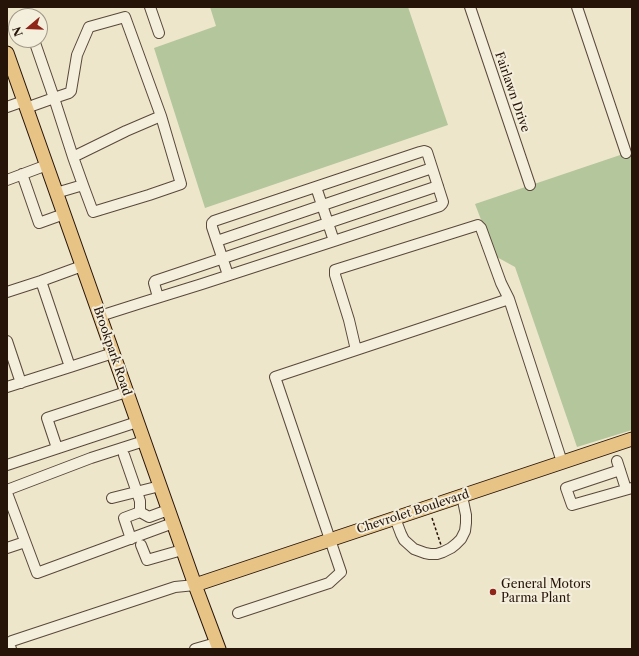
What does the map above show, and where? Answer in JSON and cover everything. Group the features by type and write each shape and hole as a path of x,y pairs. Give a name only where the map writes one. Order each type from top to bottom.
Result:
{"main road":[{"name":"Brookpark Road","path":"7,53 217,646"},
{"name":"Chevrolet Boulevard","path":"195,585 562,462 631,441"}],"street":[{"path":"150,7 159,33"},
{"name":"Fairlawn Drive","path":"470,7 530,185"},
{"path":"576,7 626,153"},
{"path":"7,107 25,105 54,98 69,93 71,91 77,55 89,27 125,17 161,116 180,184 93,212 82,185 54,98 37,48"},
{"path":"73,157 126,130 161,116"},
{"path":"100,316 158,297 228,275 334,241 440,206 443,202 427,152 424,151 214,221 212,223 212,227 228,275"},
{"path":"7,180 47,165"},
{"path":"217,240 432,168"},
{"path":"22,174 39,222 64,214"},
{"path":"56,193 82,185"},
{"path":"158,297 154,283 155,281 438,186"},
{"path":"316,187 334,241"},
{"path":"356,350 349,320 335,275 335,270 478,224 481,228 501,283 509,298 562,462"},
{"path":"7,292 82,266"},
{"path":"41,281 70,367"},
{"path":"238,613 329,583 341,572 275,377 509,298"},
{"path":"7,341 21,383"},
{"path":"7,387 113,353"},
{"path":"57,448 46,418 126,392"},
{"path":"7,465 137,422"},
{"path":"7,490 91,458 144,441"},
{"path":"124,455 140,501 140,512"},
{"path":"618,466 629,488 572,506 566,488 618,466"},
{"path":"112,498 160,486"},
{"path":"7,493 37,573 173,523"},
{"path":"395,518 404,540 414,549 425,553 437,554 451,548 461,539 465,532 466,515 462,496"},
{"path":"131,538 124,518 140,512 149,517 168,510"},
{"path":"7,548 25,542"},
{"path":"141,545 147,560 182,550"},
{"path":"9,645 12,640 175,587 195,585"},
{"path":"195,649 217,646"}],"path":[{"path":"432,518 443,552"}],"green space":[{"path":"210,7 408,7 448,125 205,208 154,48 216,26"},
{"path":"632,151 632,430 577,447 515,267 495,256 475,204"}],"place":[{"name":"General Motors Parma Plant","path":"493,592"}]}
